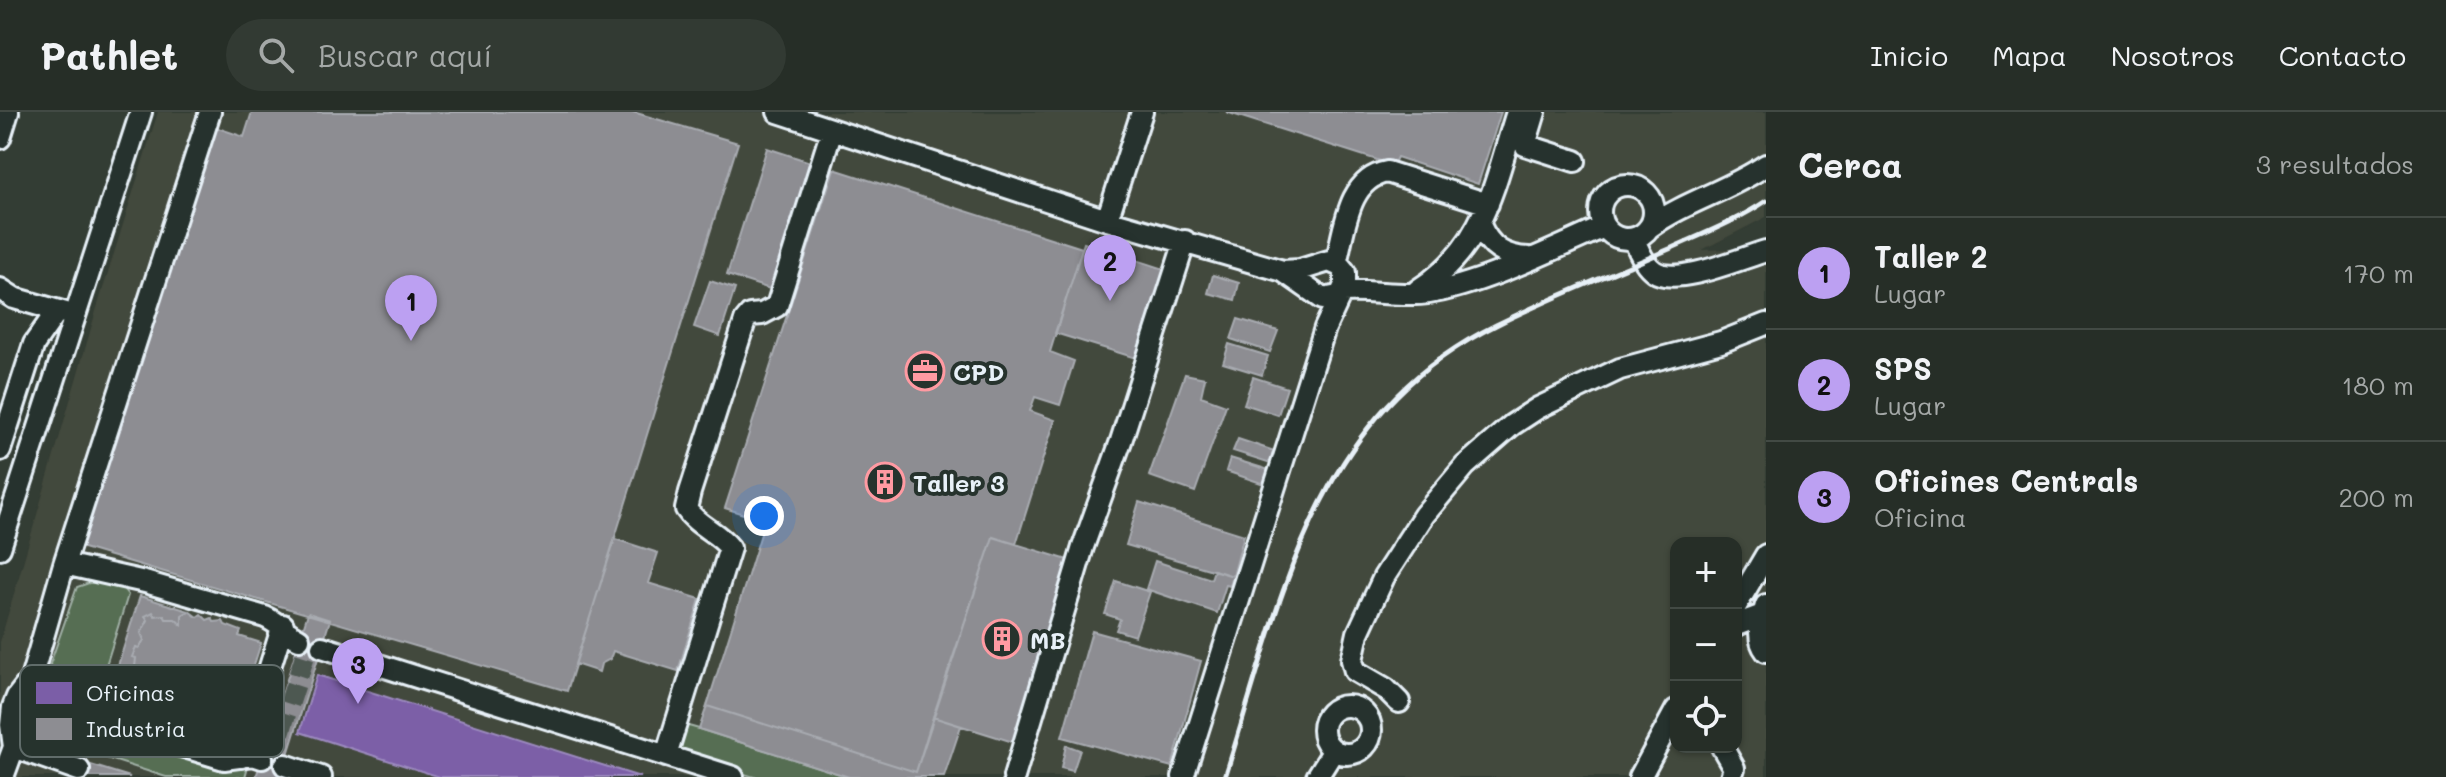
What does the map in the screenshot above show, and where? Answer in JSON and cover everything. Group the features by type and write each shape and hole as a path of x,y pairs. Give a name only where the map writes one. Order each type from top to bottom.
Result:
{"street":[{"path":"0,138 8,112"},
{"path":"0,548 65,313 141,112"},
{"path":"35,665 64,564 210,112"},
{"path":"1107,220 1142,112"},
{"path":"1411,295 1447,269 1468,245 1480,225 1517,112"},
{"path":"1535,112 1525,145 1575,161"},
{"path":"783,113 1107,220 1332,285 1411,295 1447,288 1533,258 1604,227"},
{"path":"666,756 730,548 722,538 693,519 686,509 745,321 750,315 762,314 777,306 832,130"},
{"path":"1686,207 1665,204 1632,185 1614,187 1607,193 1599,209 1604,227 1617,238 1642,233 1666,215 1686,207 1745,179 1766,165"},
{"path":"1183,777 1325,328 1332,285 1355,193 1373,174 1387,172 1488,204"},
{"path":"1648,194 1654,216 1642,233 1643,260 1655,272 1667,276 1689,274 1766,251"},
{"path":"1480,225 1485,238 1499,251 1533,258"},
{"path":"1014,777 1083,547 1121,441 1185,241"},
{"path":"1283,271 1300,270 1320,262 1332,285"},
{"path":"0,289 14,298 65,313"},
{"path":"0,450 34,344 65,313"},
{"path":"1399,702 1386,689 1355,671 1352,660 1358,633 1384,577 1424,515 1465,466 1512,425 1538,408 1620,369 1721,342 1766,324"},
{"path":"1742,596 1766,555"},
{"path":"64,564 145,582 265,617 283,625 299,639"},
{"path":"1742,622 1765,610"},
{"path":"1765,610 1760,628 1761,644 1766,651"},
{"path":"274,665 283,625"},
{"path":"322,647 733,777"},
{"path":"3,777 14,747 10,716 20,693"},
{"path":"1640,777 1670,721"},
{"path":"14,747 20,749"},
{"path":"1317,777 1334,750"},
{"path":"1725,753 1734,768 1731,777"},
{"path":"45,757 79,770"},
{"path":"217,757 252,757"},
{"path":"285,765 321,777"}],"shaded area":[{"path":"158,112 1766,112 1766,217 1702,250 1730,249 1766,240 1766,777 0,777 0,642 96,311"}],"green space":[{"path":"104,578 121,586 128,595 106,665 50,665 77,587"},
{"path":"685,725 849,777 754,777 684,755 679,743"},
{"path":"103,757 250,759 245,777 166,777"}],"building: Oficinas":[{"path":"317,675 640,777 440,777 300,732"}],"building: Industria":[{"path":"252,112 633,112 738,143 567,691 80,547 212,126 244,137"},
{"path":"1226,112 1501,112 1478,184 1397,157 1393,165"},
{"path":"767,148 810,162 770,289 727,275"},
{"name":"Taller 3","path":"834,169 1082,248 1050,352 1074,361 1060,405 1035,397 1030,411 1055,420 1016,544 993,537 916,772 707,706 765,521 725,508"},
{"path":"1084,243 1164,269 1136,358 1055,333"},
{"path":"1213,275 1239,283 1235,300 1208,293"},
{"path":"710,281 735,289 720,336 694,327"},
{"path":"1238,319 1278,331 1270,352 1231,339"},
{"path":"1229,344 1268,356 1262,375 1223,363"},
{"path":"1185,374 1205,378 1201,396 1226,405 1195,492 1149,476"},
{"path":"1253,377 1287,388 1278,415 1244,404"},
{"path":"1238,439 1274,451 1271,463 1233,451"},
{"path":"1230,458 1269,470 1264,484 1226,471"},
{"path":"1139,502 1244,535 1233,576 1126,545"},
{"name":"MB","path":"993,537 1071,561 1013,742 933,717"},
{"path":"615,539 658,553 648,583 700,599 678,671 613,651 610,659 601,664 599,672 575,664"},
{"path":"1155,561 1211,579 1214,570 1233,576 1230,586 1226,585 1217,613 1146,589"},
{"path":"1116,581 1150,592 1135,636 1116,630 1120,619 1105,614"},
{"path":"140,596 189,611 182,615 182,625 175,619 166,619 164,615 155,616 153,612 145,616 148,620 141,633 144,640 139,648 136,647 132,657 136,658 135,665 118,665"},
{"path":"189,611 197,617 201,614 207,620 223,621 225,625 241,631 239,636 261,643 254,665 135,665 136,658 132,657 136,647 139,648 144,640 141,633 148,620 145,616 153,612 155,616 164,615 166,619 175,619 182,625 182,615"},
{"path":"308,613 330,620 281,777 256,777 262,757 284,757 284,689"},
{"path":"1092,631 1201,661 1172,767 1062,737"},
{"path":"707,706 916,772 933,717 961,726 944,777 849,777 699,729"},
{"path":"1066,745 1080,750 1073,771 1061,768"},
{"path":"81,762 130,777 77,777"}],"tunnel":[{"path":"284,721 309,643"},
{"path":"271,761 272,757"}],"railway":[{"path":"1225,777 1287,580 1313,518 1344,461 1384,409 1434,363 1496,325 1709,231 1766,201"}],"place":[{"name":"SPS","path":"1110,301"},
{"name":"Taller 2","path":"411,341"},
{"name":"CPD","path":"925,371"},
{"name":"Taller 3","path":"885,482"},
{"name":"MB","path":"1002,639"},
{"name":"Oficines Centrals","path":"358,704"}]}
